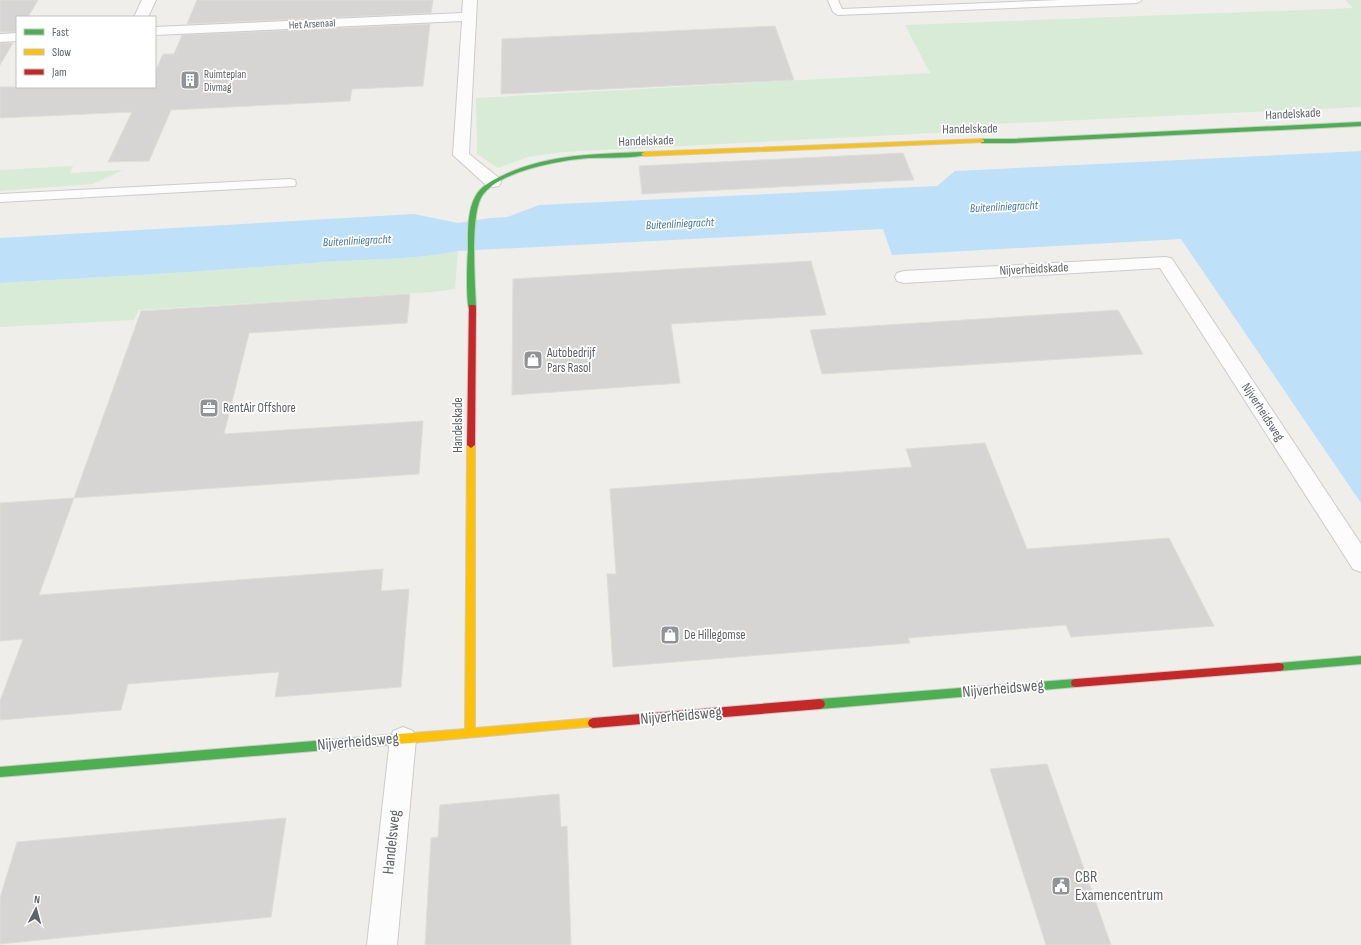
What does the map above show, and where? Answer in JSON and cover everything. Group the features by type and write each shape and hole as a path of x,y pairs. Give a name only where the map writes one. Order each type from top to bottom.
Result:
{"street":[{"path":"141,16 149,0"},
{"path":"470,0 461,155 493,182"},
{"name":"Het Arsenaal","path":"156,31 469,17"},
{"path":"0,38 16,37"},
{"name":"Handelskade","path":"470,733 472,261 474,212 478,195 493,182 526,167 551,160 584,156 961,141 1019,141 1361,124"},
{"name":"Nijverheidsweg","path":"1165,262 1361,563"},
{"name":"Nijverheidskade","path":"904,277 1165,262"},
{"name":"Nijverheidsweg","path":"0,772 1361,660"},
{"name":"Handelsweg","path":"382,945 403,739"}],"lane":[{"path":"833,0 838,12 1137,0"},
{"path":"0,198 290,183"}],"green space":[{"path":"1345,0 1361,0 1361,107 992,124 995,130 563,152 528,157 498,168 477,154 476,98 930,73 905,25 1353,8"},
{"path":"73,166 70,173 123,170 93,184 0,191 0,170"},
{"path":"458,251 455,289 433,292 139,310 134,320 0,327 0,283 408,258"}],"water":[{"name":"Buitenliniegracht","path":"1361,151 1361,503 1181,239 892,255 883,229 458,251 408,258 0,283 0,238 414,214 458,223 507,217 539,205 937,186 955,171"}],"building":[{"path":"0,0 38,0 29,16 16,16 16,32 0,32"},
{"path":"197,0 433,0 431,13 187,24"},
{"path":"430,24 423,86 352,89 350,101 171,110 149,161 108,162 132,112 0,118 0,87 156,88 156,70 163,54 174,54 182,35"},
{"path":"775,26 794,80 501,94 502,39"},
{"path":"0,43 13,43 0,65"},
{"path":"903,153 914,180 642,194 639,166"},
{"path":"811,261 826,315 671,324 680,383 512,395 513,279"},
{"path":"410,294 407,323 249,333 224,434 423,421 419,474 74,498 141,311"},
{"path":"1118,310 1143,354 822,374 810,330"},
{"path":"985,443 1027,549 1169,538 1214,626 1071,637 1066,625 908,638 910,643 613,667 607,574 616,574 610,489 912,467 906,449"},
{"path":"74,498 39,595 383,569 381,591 409,589 401,687 275,697 279,672 128,684 121,710 0,720 0,701 23,639 0,641 0,503"},
{"path":"1047,764 1111,945 1046,945 990,769"},
{"path":"559,794 561,827 567,826 571,945 425,945 431,838 438,837 440,805"},
{"path":"286,818 271,917 0,944 0,898 17,842"}],"traffic: fast":[{"path":"982,141 1011,141 1361,124"},
{"path":"472,307 471,250 473,219 478,197 486,188 521,169 555,160 590,156 644,154"},
{"path":"1279,667 1361,660"},
{"path":"820,704 1076,683"},
{"path":"0,772 399,739"}],"traffic: slow":[{"path":"644,154 982,141"},
{"path":"470,733 471,445"},
{"path":"399,739 593,723"}],"traffic: jam":[{"path":"471,445 472,307"},
{"path":"1076,683 1279,667"},
{"path":"593,723 820,704"}],"place":[{"name":"Ruimteplan Divmag","path":"190,80"},
{"name":"Autobedrijf Pars Rasol","path":"533,360"},
{"name":"RentAir Offshore","path":"209,408"},
{"name":"De Hillegomse","path":"670,635"},
{"name":"CBR Examencentrum","path":"1061,886"}]}
